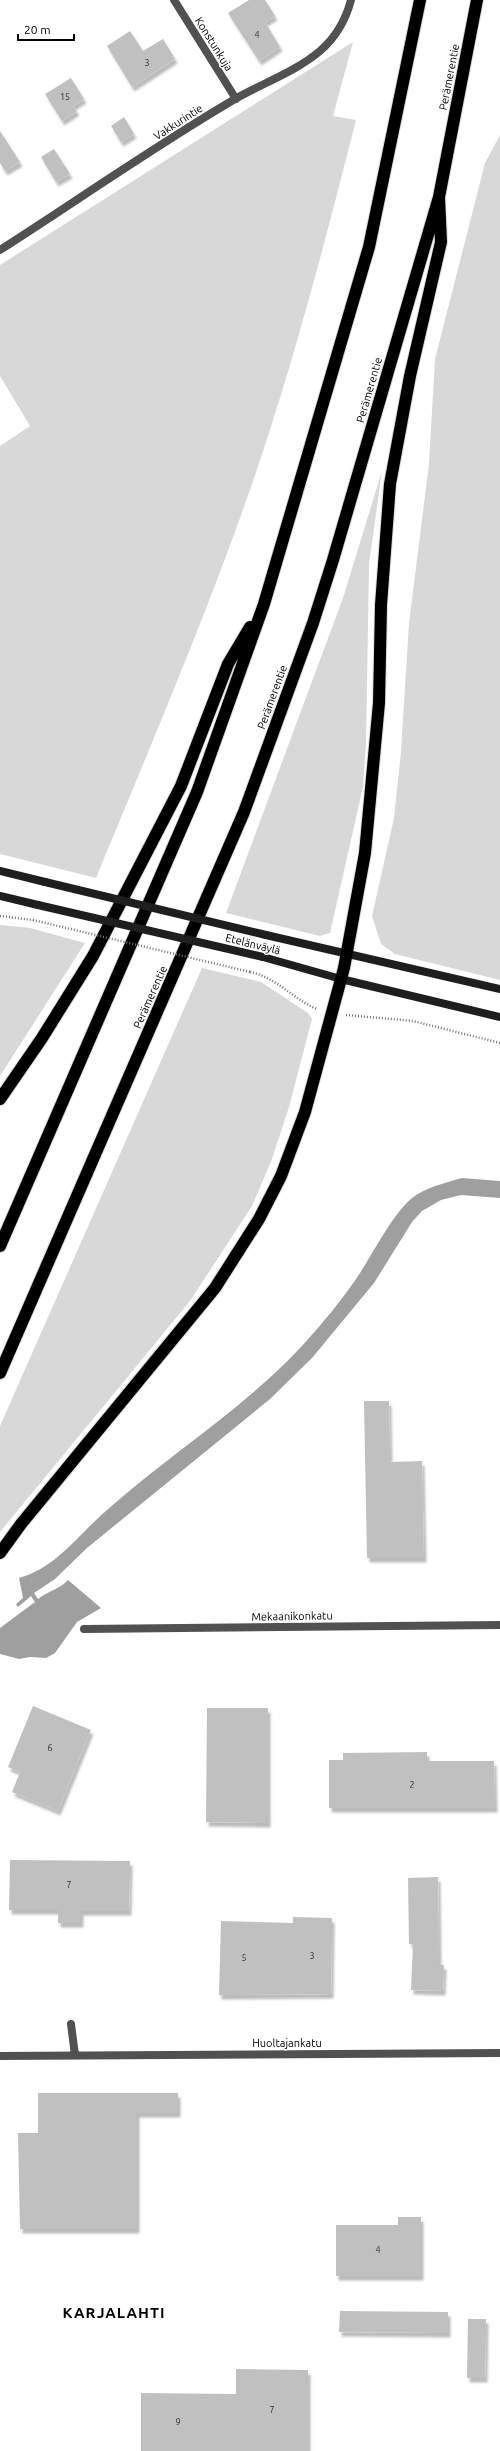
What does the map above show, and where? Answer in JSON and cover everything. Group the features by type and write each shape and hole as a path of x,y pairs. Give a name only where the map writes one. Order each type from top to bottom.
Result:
{"highway":[{"path":"0,1246 197,792 264,604 369,247 420,0"},
{"name":"Perämerentie","path":"0,1373 244,812 333,560 439,197 476,0"},
{"path":"0,1553 21,1524 215,1288 259,1219 281,1176 305,1112 341,979 365,853 379,703 381,605 390,484 410,376 441,242 439,197"},
{"path":"0,1099 42,1038 93,956 181,786 228,664 264,604"}],"main road":[{"name":"Etelänväylä","path":"0,871 500,989"},
{"name":"Etelänväylä","path":"0,896 263,958 341,979 500,1017"}],"street":[{"name":"Konstunkuja","path":"174,0 236,99"},
{"name":"Vakkurintie","path":"0,250 236,99 304,63 321,50 337,31 349,9 351,0"},
{"name":"Mekaanikonkatu","path":"84,1628 500,1625"},
{"path":"71,2024 75,2055"},
{"name":"Huoltajankatu","path":"0,2056 500,2053"}],"path":[{"path":"0,916 34,920 261,974 304,1003 317,1009"},
{"path":"347,1015 413,1021 500,1043"}],"shaded area":[{"path":"353,42 333,116 356,120 317,271 273,420 240,518 206,609 96,878 0,854 0,446 30,426 0,376 0,265"},
{"path":"500,135 500,980 395,954 381,944 372,916 394,818 401,752 409,623 429,464 435,359 485,163"},
{"path":"382,471 369,564 366,743 363,787 330,933 320,936 226,913 343,598"},
{"path":"0,925 30,928 85,943 0,1076"},
{"path":"202,968 261,982 308,1013 312,1019 289,1107 272,1159 252,1206 190,1301 0,1532 0,1426"},
{"path":"462,1178 500,1181 500,1198 461,1195 441,1200 422,1211 412,1222 374,1283 312,1358 270,1399 87,1548 55,1579 34,1593 38,1599 61,1586 68,1580 101,1608 77,1622 55,1653 46,1658 30,1657 19,1659 0,1654 0,1628 35,1602 31,1596 18,1607 16,1604 23,1598 19,1578 44,1567 56,1558 131,1489 231,1411 279,1370 332,1311 366,1264 384,1233 405,1205 417,1194 423,1191"}],"building":[{"path":"249,0 265,0 275,16 265,22 280,47 259,61 228,13"},
{"path":"130,31 143,51 163,39 175,59 132,87 107,46"},
{"path":"71,78 84,99 73,106 77,111 62,121 45,94"},
{"path":"124,117 134,134 121,142 111,126"},
{"path":"0,131 20,162 5,171 0,163"},
{"path":"54,149 70,174 56,182 41,157"},
{"path":"364,1401 389,1401 390,1462 422,1461 424,1558 367,1558"},
{"path":"33,1706 91,1730 58,1811 12,1792 20,1772 8,1767"},
{"path":"207,1708 268,1708 268,1823 206,1822"},
{"path":"427,1752 427,1761 494,1761 495,1808 329,1808 329,1760 343,1760 343,1753"},
{"path":"10,1860 130,1861 129,1911 81,1911 81,1923 58,1923 58,1910 9,1910"},
{"path":"438,1877 439,1965 444,1965 443,1991 411,1990 413,1944 409,1944 408,1878"},
{"path":"293,1917 332,1918 331,1994 219,1995 221,1921 293,1923"},
{"path":"38,2093 178,2093 178,2113 137,2113 137,2229 20,2229 18,2133 38,2133"},
{"path":"398,2217 421,2217 421,2276 336,2276 336,2225 398,2225"},
{"path":"340,2311 448,2312 448,2333 339,2332"},
{"path":"468,2319 486,2319 485,2378 467,2378"},
{"path":"236,2369 308,2370 308,2451 141,2451 141,2393 236,2394"}],"district":[{"name":"KARJALAHTI","path":"114,2312"}]}
